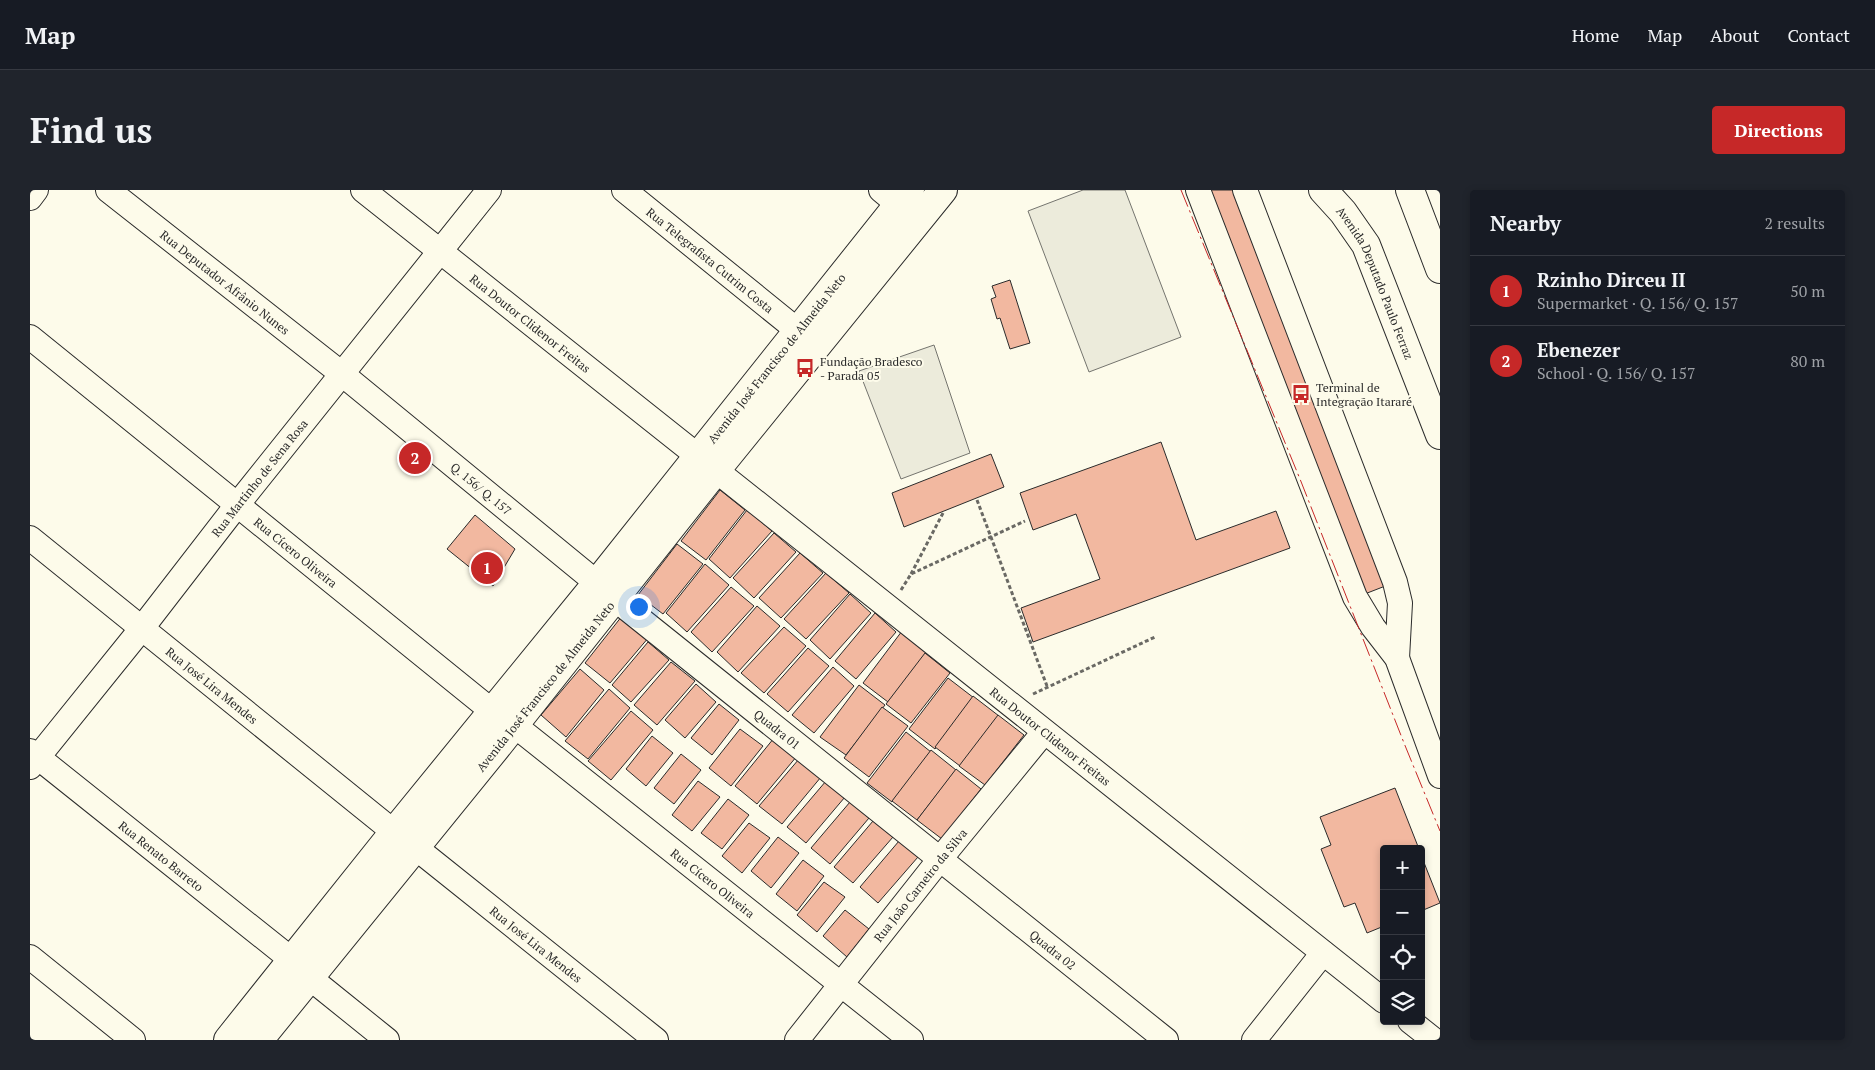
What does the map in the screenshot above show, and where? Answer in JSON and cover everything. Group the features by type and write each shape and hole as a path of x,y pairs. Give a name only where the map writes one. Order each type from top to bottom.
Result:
{"main road":[{"name":"Avenida José Francisco de Almeida Neto","path":"228,1040 301,969 708,462 943,190"},
{"name":"Avenida Deputado Paulo Ferraz","path":"1323,190 1343,212 1366,245 1440,435"},
{"path":"1410,190 1433,233 1440,268"},
{"name":"Avenida José Francisco de Almeida Neto","path":"708,462 797,330 897,195"},
{"name":"Avenida José Francisco de Almeida Neto","path":"259,1040 301,969"}],"street":[{"path":"30,198 36,190"},
{"name":"Rua Deputador Afrânio Nunes","path":"108,190 342,374"},
{"name":"Rua Doutor Clidenor Freitas","path":"363,190 708,462 1044,732 1380,998"},
{"name":"Rua Martinho de Sena Rosa","path":"33,758 142,628 237,505 489,190"},
{"name":"Rua Telegrafista Cutrim Costa","path":"624,190 797,330"},
{"path":"1198,190 1355,597 1373,627 1397,658 1440,776"},
{"path":"1245,190 1395,582 1400,603 1397,658"},
{"name":"Rua Cícero Oliveira","path":"30,337 503,718 911,1040"},
{"name":"Q. 156/ Q. 157","path":"342,374 606,591"},
{"name":"Rua José Lira Mendes","path":"30,538 656,1040"},
{"name":"Quadra 01","path":"606,591 940,859"},
{"name":"Rua João Carneiro da Silva","path":"798,1040 940,859 1044,732"},
{"name":"Rua Renato Barreto","path":"33,758 301,969 387,1040"},
{"name":"Quadra 02","path":"940,859 1166,1040"},
{"path":"1254,1040 1322,953"},
{"path":"30,957 133,1040"},
{"path":"1415,1025 1434,1040"}],"path":[{"path":"977,500 1047,686"},
{"path":"899,593 943,513"},
{"path":"911,574 1025,521"},
{"path":"1028,696 1155,638"}],"shaded area":[{"path":"1083,190 1125,190 1181,337 1089,372 1028,211"},
{"path":"934,345 970,453 901,479 859,371"}],"building":[{"path":"1200,190 1242,190 1393,583 1357,597"},
{"path":"1010,280 1030,343 1010,349 1000,318 997,319 991,299 996,297 992,286"},
{"path":"1161,442 1196,540 1276,511 1290,548 1033,642 1021,608 1100,579 1076,514 1033,530 1020,493"},
{"path":"991,454 1004,487 904,527 892,493"},
{"path":"720,490 745,510 706,560 681,541"},
{"path":"747,510 772,531 730,578 709,559"},
{"path":"475,515 515,549 493,586 447,549"},
{"path":"774,533 796,552 754,598 733,578"},
{"path":"677,544 703,564 663,614 638,595"},
{"path":"800,553 823,573 781,618 759,598"},
{"path":"705,564 729,585 687,632 666,613"},
{"path":"826,573 849,593 806,639 784,619"},
{"path":"731,587 754,606 712,652 691,632"},
{"path":"850,594 871,613 830,659 810,640"},
{"path":"757,606 780,626 738,672 717,652"},
{"path":"875,613 896,632 856,679 835,661"},
{"path":"622,616 649,637 610,683 585,663"},
{"path":"784,627 806,646 764,693 741,673"},
{"path":"902,631 927,652 888,702 863,683"},
{"path":"648,642 669,660 631,702 612,685"},
{"path":"808,648 829,666 788,712 767,694"},
{"path":"925,653 950,673 911,723 886,704"},
{"path":"671,662 695,681 657,725 634,705"},
{"path":"833,667 854,686 814,733 792,715"},
{"path":"580,669 604,690 566,737 541,715"},
{"path":"948,678 974,698 935,749 909,729"},
{"path":"696,684 716,702 685,738 665,720"},
{"path":"859,685 885,705 846,755 820,737"},
{"path":"609,689 630,708 588,759 565,741"},
{"path":"973,696 999,716 960,766 935,747"},
{"path":"719,704 739,720 712,755 691,738"},
{"path":"882,707 908,726 869,777 844,758"},
{"path":"631,711 653,730 611,780 588,761"},
{"path":"998,715 1024,735 985,785 959,766"},
{"path":"740,729 763,746 731,786 709,768"},
{"path":"906,732 931,752 892,802 867,783"},
{"path":"652,736 673,753 646,786 626,769"},
{"path":"774,738 797,756 757,804 735,786"},
{"path":"931,750 956,770 917,820 892,801"},
{"path":"681,754 701,770 674,804 654,788"},
{"path":"799,759 821,777 782,824 759,806"},
{"path":"956,769 981,789 942,839 917,820"},
{"path":"698,781 720,797 692,831 672,815"},
{"path":"826,781 845,797 806,843 787,827"},
{"path":"1395,788 1417,845 1380,845 1380,928 1367,933 1355,903 1344,907 1321,849 1331,845 1320,817"},
{"path":"728,799 749,815 722,849 701,833"},
{"path":"850,802 869,818 830,864 811,848"},
{"path":"873,821 893,837 853,883 834,867"},
{"path":"749,823 770,838 742,873 722,856"},
{"path":"778,837 799,853 771,888 751,871"},
{"path":"899,841 918,857 878,903 860,887"},
{"path":"803,860 824,876 797,911 776,894"},
{"path":"1425,865 1440,903 1425,909"},
{"path":"824,882 845,897 817,932 797,915"},
{"path":"845,910 869,929 847,957 823,936"}],"power":[{"path":"1181,190 1300,479 1440,831"}],"place":[{"name":"Fundação Bradesco - Parada 05","path":"805,368"},
{"name":"Terminal de Integração Itararé","path":"1301,394"},
{"name":"Ebenezer","path":"415,458"},
{"name":"Rzinho Dirceu II","path":"487,568"}]}
